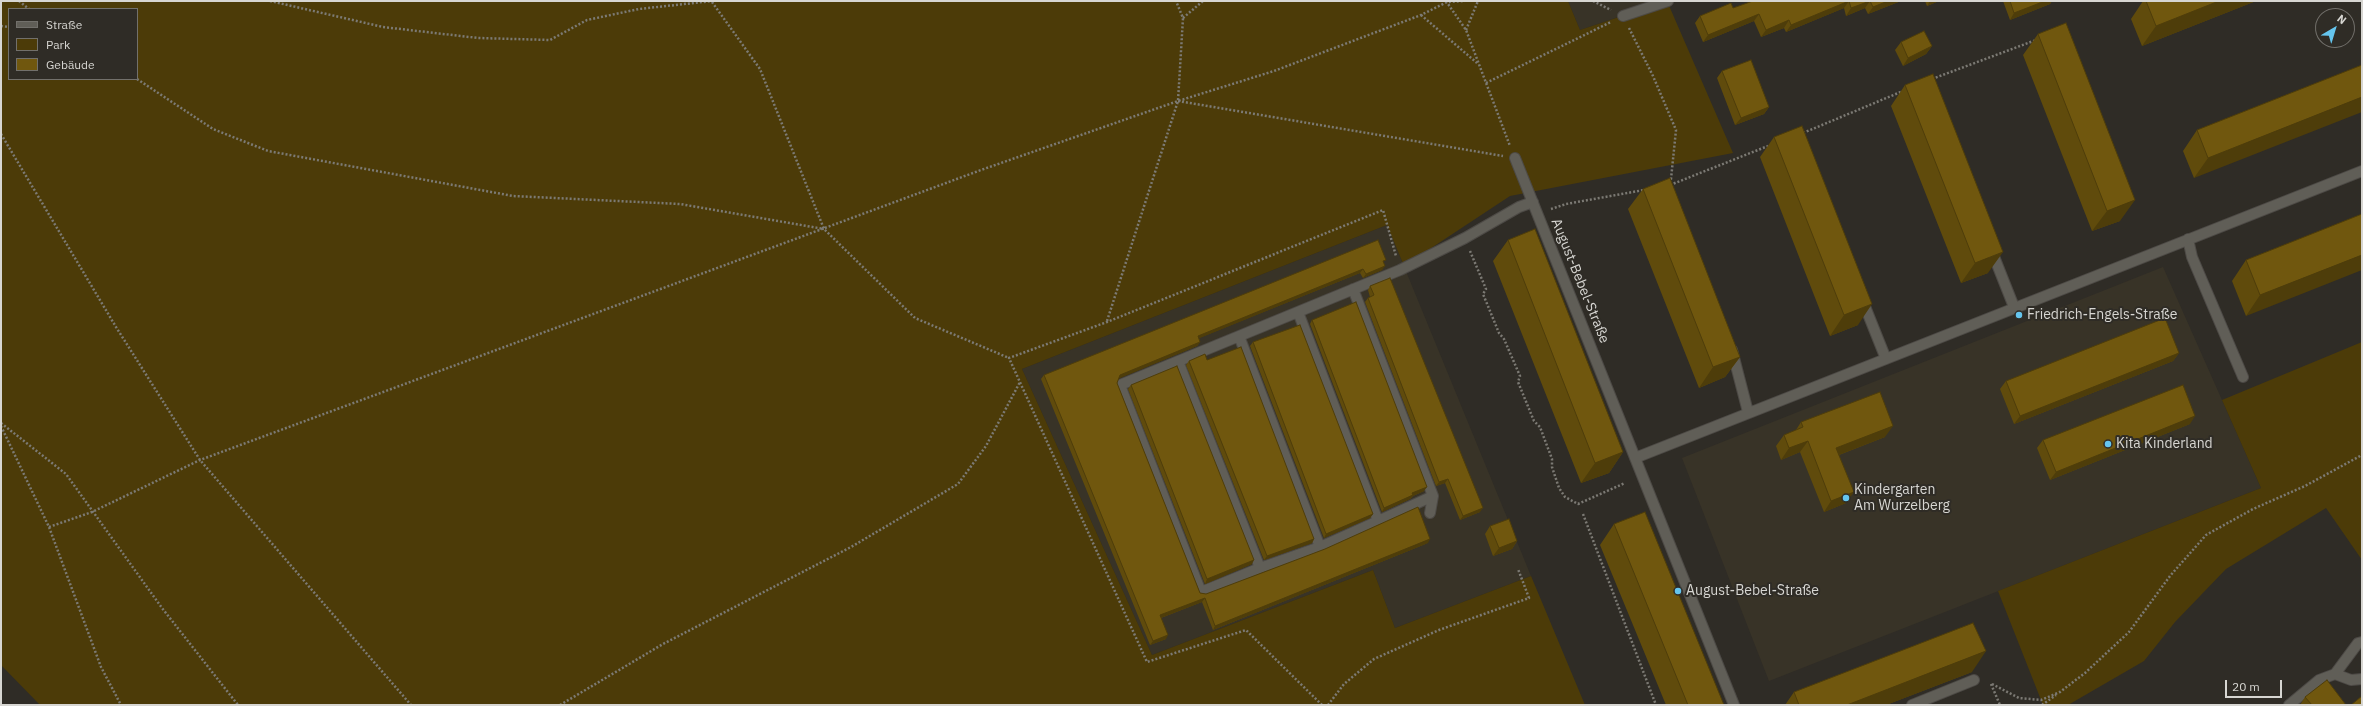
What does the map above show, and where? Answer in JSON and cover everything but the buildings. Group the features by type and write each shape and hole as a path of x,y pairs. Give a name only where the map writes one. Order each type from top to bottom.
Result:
{"street":[{"path":"1624,16 1668,1"},
{"name":"August-Bebel-Straße","path":"1514,158 1636,458 1734,705"},
{"path":"1636,458 1748,412 2362,171"},
{"path":"1433,496 1320,547 1260,568 1201,592 1120,385 1400,270 1465,238 1519,207 1533,202"},
{"path":"1986,236 2014,307"},
{"path":"2188,239 2192,257 2243,377"},
{"path":"1858,288 1886,359"},
{"path":"1353,289 1433,496 1430,513"},
{"path":"1298,312 1378,521"},
{"path":"1239,336 1320,547"},
{"path":"1729,340 1748,412"},
{"path":"1178,361 1260,568"},
{"path":"2289,705 2319,680 2335,674 2358,643 2362,642"},
{"path":"2335,674 2351,680 2362,679"},
{"path":"1912,705 1974,680"}],"path":[{"path":"19,1 28,8"},
{"path":"270,1 383,27 478,38 550,40 587,20 639,9 712,2 760,69 824,229 915,318 1009,358 1147,662 1246,630 1322,705"},
{"path":"1107,322 1178,101 1183,18 1176,1"},
{"path":"1183,18 1203,1"},
{"path":"49,527 92,512 200,460 981,170 1178,101 1274,71 1421,15 1446,2 1465,1"},
{"path":"1466,30 1478,1"},
{"path":"1593,1 1624,16 1653,76 1676,130 1671,179 1667,186 1770,146"},
{"path":"1446,2 1466,30 1514,158"},
{"path":"1421,15 1478,63"},
{"path":"1486,83 1624,16"},
{"path":"1925,82 2038,39"},
{"path":"138,80 213,129 268,151 513,196 680,204 824,229"},
{"path":"1799,134 1911,88"},
{"path":"1178,101 1514,158"},
{"path":"1,134 116,327 200,460 410,705"},
{"path":"1537,214 1566,204 1652,189"},
{"path":"1009,358 1107,322 1383,210 1400,270"},
{"path":"1465,238 1486,289 1483,294 1499,333 1504,339 1520,376 1518,382 1534,421 1540,427 1552,459 1552,467 1559,488 1565,497 1578,504 1625,483"},
{"path":"560,705 662,644 851,547 958,484 986,446 1020,382"},
{"path":"1,424 66,474 162,608 238,705"},
{"path":"1,424 49,527 101,667 121,705"},
{"path":"2042,705 2086,673 2129,632 2170,576 2206,535 2252,509 2305,486 2362,455"},
{"path":"1583,514 1656,705"},
{"path":"1328,705 1344,684 1374,660 1439,630 1529,598 1518,569"},
{"path":"1974,680 1992,684 2019,698 2041,700 2060,692"},
{"path":"1992,684 2000,705"}],"shaded area":[{"path":"1568,1 1665,1 1580,30"},
{"path":"1387,225 1531,576 1395,628 1373,570 1152,655 1022,369"},
{"path":"2163,267 2261,488 1769,681 1682,458"}],"green space":[{"path":"1,1 1568,1 1580,30 1667,1 1733,153 1510,196 1404,266 1387,225 1022,369 1152,655 1373,570 1395,628 1531,576 1585,705 40,705 1,665"},
{"path":"2362,342 2362,560 2326,508 2226,569 2175,622 2144,661 2068,705 2043,705 1998,591 2261,488 2222,400"}],"place":[{"name":"Friedrich-Engels-Straße","path":"2019,315"},
{"name":"Kita Kinderland","path":"2108,444"},
{"name":"Kindergarten Am Wurzelberg","path":"1846,498"},
{"name":"August-Bebel-Straße","path":"1678,591"}]}
